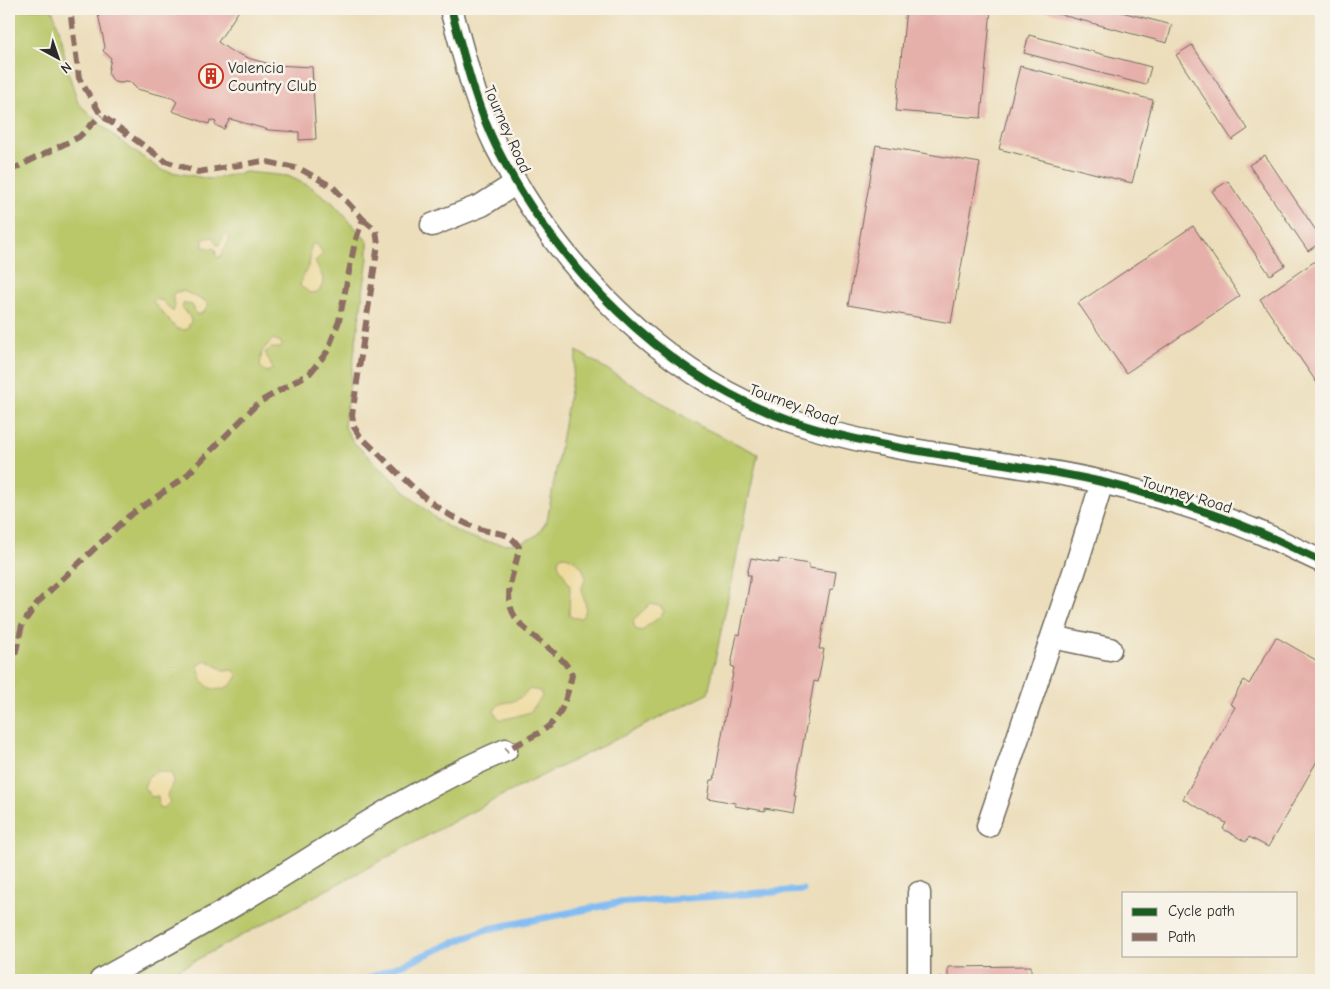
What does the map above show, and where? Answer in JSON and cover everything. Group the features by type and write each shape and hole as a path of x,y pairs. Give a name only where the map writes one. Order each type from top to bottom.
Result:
{"street":[{"name":"Tourney Road","path":"451,9 476,100 495,144 516,183 545,227 569,257 618,311 669,355 731,395 790,421 860,440 1102,482 1250,528 1321,562"},
{"path":"432,225 482,205 516,183"},
{"path":"988,826 1102,482"},
{"path":"1052,637 1110,649"},
{"path":"101,980 246,898 325,847 459,769 506,750"},
{"path":"919,980 920,893"}],"green space":[{"path":"9,9 52,9 60,32 67,68 78,103 116,138 161,170 210,179 246,172 288,176 311,187 332,202 368,242 368,258 344,425 353,442 416,502 447,526 472,537 499,543 524,541 535,536 540,531 547,521 577,351 700,426 758,454 708,694 503,795 159,980 9,980"}],"sand":[{"path":"225,234 230,239 220,257 217,258 215,249 203,247 203,239 213,237 217,245 219,245"},
{"path":"313,244 317,244 323,254 315,261 322,275 323,283 318,292 310,293 300,286 309,264"},
{"path":"183,291 209,303 204,312 197,315 192,305 184,303 182,307 190,317 191,322 186,330 177,329 153,302 155,299 163,301 173,312 175,305 172,295"},
{"path":"273,339 281,342 282,346 265,352 273,369 266,372 260,366 262,351"},
{"path":"564,556 578,563 584,573 585,579 582,590 586,608 581,618 574,618 569,615 570,586 558,564 559,558"},
{"path":"650,604 660,606 664,611 660,617 642,631 635,629 633,620"},
{"path":"206,660 225,671 233,670 238,675 232,684 222,689 207,686 202,679 198,666"},
{"path":"530,689 540,691 542,697 530,712 499,719 494,711 499,705 520,698"},
{"path":"157,771 172,774 173,782 167,796 170,802 164,808 159,807 158,796 151,797 144,787 148,778"}],"building":[{"name":"Valencia Country Club","path":"97,9 240,9 218,42 231,51 251,59 274,65 312,67 316,139 299,140 299,132 269,130 230,119 224,129 215,125 216,122 210,120 209,124 172,111 177,102 172,98 137,89 129,81 114,82 108,73 111,58 103,51 105,47"},
{"path":"906,9 991,9 981,118 896,111"},
{"path":"1039,9 1110,9 1172,25 1167,43"},
{"path":"1029,35 1151,67 1146,85 1024,53"},
{"path":"1192,45 1248,129 1232,140 1176,55"},
{"path":"1020,66 1153,100 1132,183 999,149"},
{"path":"876,145 980,163 951,323 848,305"},
{"path":"1265,155 1321,238 1321,242 1308,251 1249,165"},
{"path":"1228,181 1285,265 1270,275 1212,191"},
{"path":"1193,226 1240,296 1126,373 1078,303"},
{"path":"1321,257 1321,389 1260,299"},
{"path":"751,558 779,563 779,559 809,564 809,568 836,572 833,590 830,589 819,649 824,649 818,682 814,681 794,795 796,795 793,813 765,808 765,811 735,806 735,803 708,798 711,780 714,780 734,667 731,666 737,634 740,635 751,575 747,575"},
{"path":"1276,637 1321,663 1321,754 1268,847 1249,837 1246,842 1223,829 1226,823 1183,799 1235,707 1230,704 1244,680 1249,684"},
{"path":"1031,966 1031,977 1043,977 1043,980 937,980 937,978 948,978 948,967"}],"waterway":[{"path":"365,980 484,930 617,903 803,890"}],"marked path":[{"path":"9,671 14,659 22,625 38,602 129,516 184,478 258,403 310,373 327,352 339,321 355,242 363,219 333,187 300,169 263,161 198,172 165,161 101,115 79,78 70,9"},
{"path":"9,171 79,137 101,115"},
{"path":"363,219 376,230 378,244 352,415 354,427 360,436 406,480 442,510 471,526 507,535 515,542 519,547 509,590 510,604 514,615 529,633 559,657 572,675 563,706 552,723 534,736 506,750"}],"cycle path":[{"path":"451,9 470,79 489,130 521,190 549,233 582,273 618,311 657,346 699,376 744,401 791,421 829,432 906,449 1024,467 1121,487 1177,502 1233,522 1269,536 1321,561"}],"place":[{"name":"Valencia Country Club","path":"211,76"}]}
